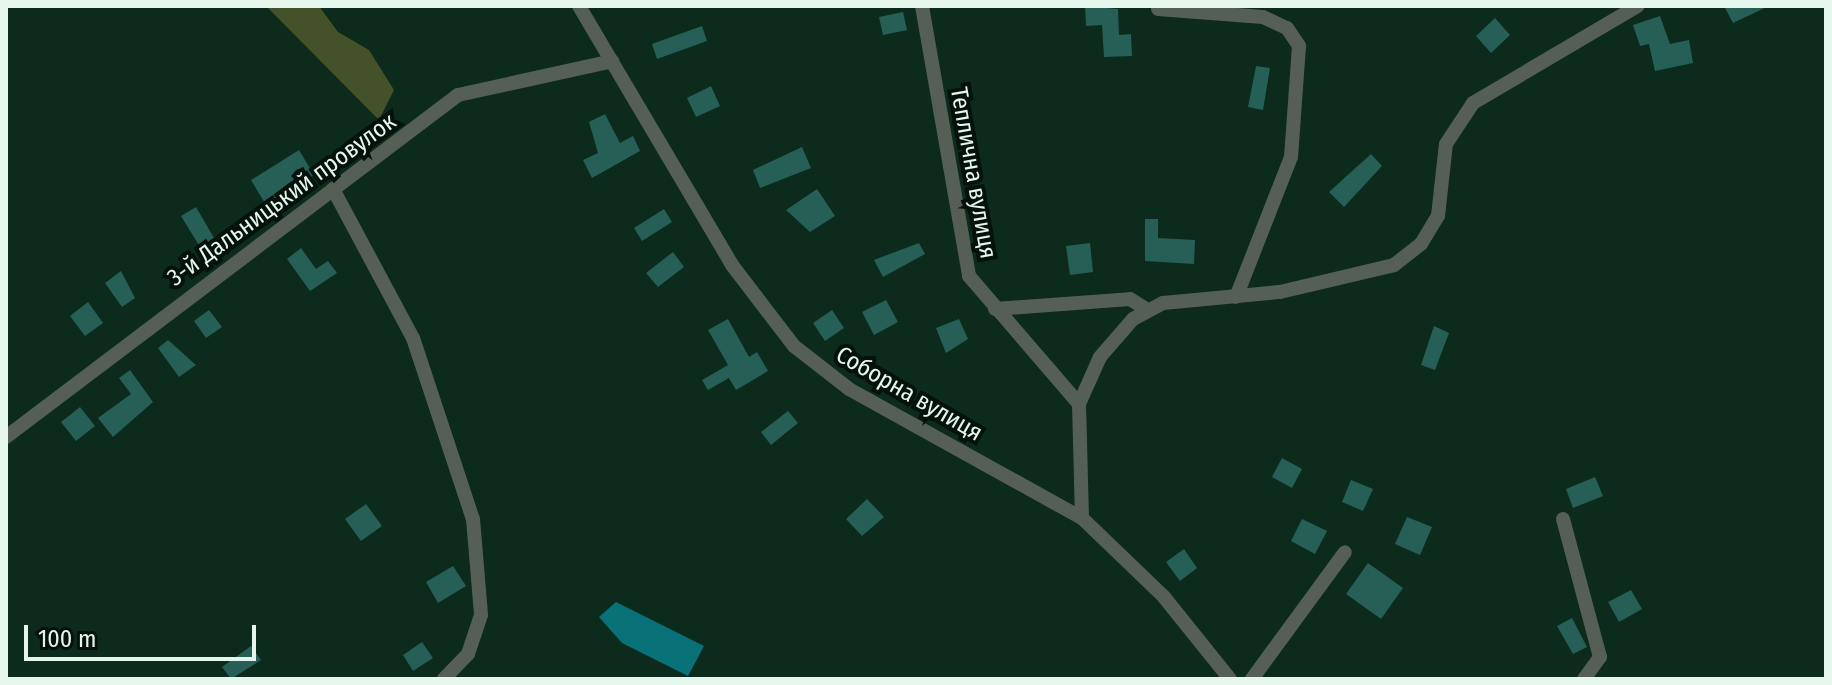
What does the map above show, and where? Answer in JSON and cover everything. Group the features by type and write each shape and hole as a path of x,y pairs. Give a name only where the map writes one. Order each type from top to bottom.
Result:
{"street":[{"name":"Соборна вулиця","path":"579,6 732,265 794,346 849,389 1082,518 1164,597 1230,679"},
{"name":"Теплична вулиця","path":"922,6 965,265 995,309 1079,404"},
{"path":"1082,518 1079,404 1100,357 1146,309 1236,297 1379,271 1408,256 1438,216 1446,144 1473,103 1638,6"},
{"path":"1158,9 1263,17 1287,28 1299,46 1291,157 1236,297"},
{"name":"3-й Дальницький провулок","path":"6,437 333,189 472,88 569,75 612,61"},
{"path":"333,189 413,338 473,519 481,615 468,654 444,679"},
{"path":"995,309 1130,299 1146,309"},
{"path":"1563,519 1600,657 1584,679"},
{"path":"1252,679 1345,552"}],"green space":[{"path":"266,6 319,6 338,32 369,50 394,90 379,120"}],"water":[{"path":"616,602 704,646 688,676 622,643 599,617"}],"building":[{"path":"1085,6 1118,9 1119,35 1131,34 1132,56 1104,57 1102,25 1086,26"},
{"path":"1724,6 1769,6 1733,23"},
{"path":"903,12 907,30 883,35 879,17"},
{"path":"1660,16 1670,44 1689,40 1693,63 1655,71 1649,44 1640,46 1633,25"},
{"path":"1495,18 1510,35 1491,53 1476,36"},
{"path":"702,26 707,41 657,59 652,44"},
{"path":"1256,66 1270,68 1263,110 1248,107"},
{"path":"711,86 720,106 696,117 687,98"},
{"path":"605,114 620,143 633,136 640,151 592,178 583,160 598,153 589,122"},
{"path":"802,147 811,168 760,188 753,170"},
{"path":"299,150 314,175 266,205 251,180"},
{"path":"1371,154 1382,166 1344,207 1329,192"},
{"path":"817,189 835,216 810,232 786,210"},
{"path":"196,207 214,238 200,247 181,216"},
{"path":"664,209 672,222 642,241 634,228"},
{"path":"1145,219 1158,219 1158,238 1195,240 1194,264 1145,261"},
{"path":"919,243 925,254 883,277 874,260"},
{"path":"1090,243 1093,272 1070,275 1066,246"},
{"path":"301,248 316,269 328,261 337,273 310,291 287,259"},
{"path":"673,252 684,267 658,287 646,273"},
{"path":"121,271 135,298 122,307 105,283"},
{"path":"886,300 898,322 874,335 862,312"},
{"path":"88,302 103,323 85,336 70,316"},
{"path":"209,310 222,327 206,338 194,321"},
{"path":"832,310 844,328 825,341 813,323"},
{"path":"728,319 749,357 757,352 768,371 736,390 729,378 708,390 702,380 728,365 708,330"},
{"path":"959,319 968,339 946,353 936,328"},
{"path":"1434,326 1449,333 1435,370 1421,365"},
{"path":"168,340 196,365 179,377 158,348"},
{"path":"130,370 153,402 113,437 98,418 131,394 119,378"},
{"path":"80,407 95,426 76,441 61,422"},
{"path":"788,411 798,423 771,445 761,432"},
{"path":"1282,458 1302,469 1292,488 1272,477"},
{"path":"1595,477 1603,496 1573,508 1566,489"},
{"path":"1351,480 1373,489 1363,511 1342,502"},
{"path":"867,499 884,517 862,536 846,519"},
{"path":"366,504 382,526 361,541 345,519"},
{"path":"1407,517 1432,527 1420,555 1395,544"},
{"path":"1302,519 1327,531 1315,554 1291,541"},
{"path":"1184,549 1197,568 1180,581 1166,562"},
{"path":"1368,563 1403,588 1381,619 1346,594"},
{"path":"453,566 466,586 438,603 426,582"},
{"path":"1631,590 1642,609 1619,622 1608,602"},
{"path":"1572,618 1587,647 1573,654 1557,626"},
{"path":"422,642 433,658 413,671 403,655"},
{"path":"251,646 261,660 231,679 222,667"}]}
